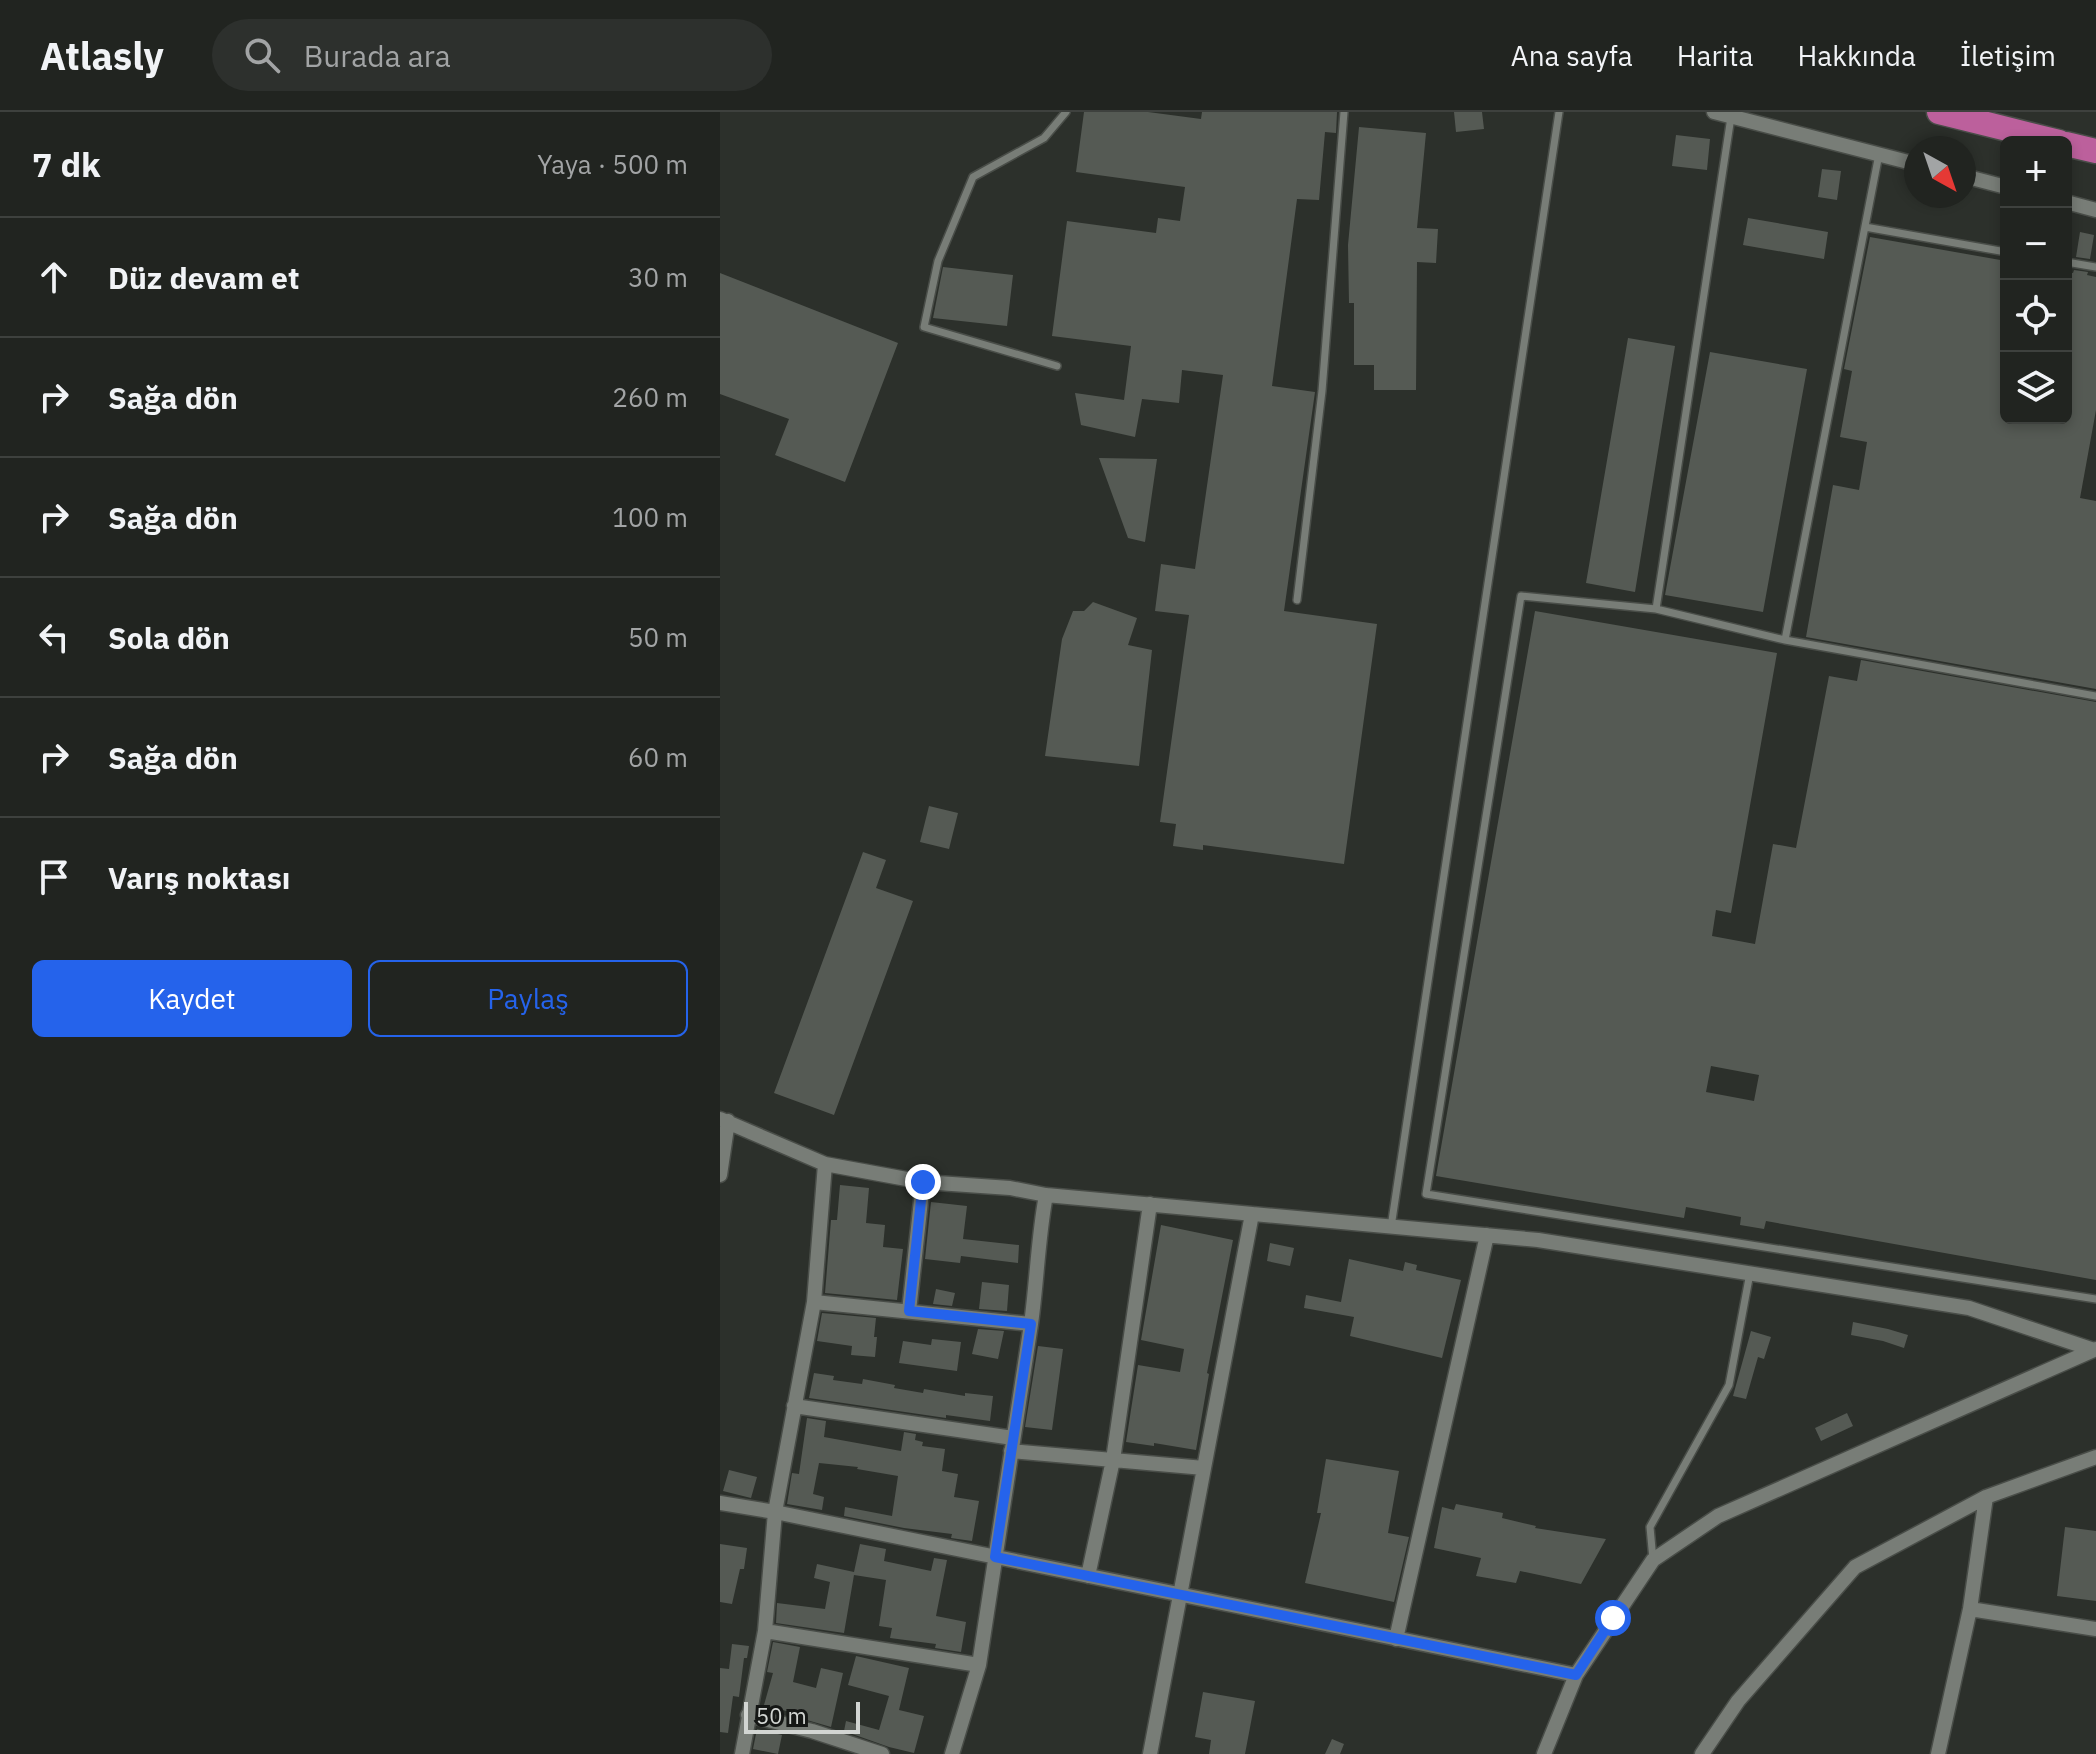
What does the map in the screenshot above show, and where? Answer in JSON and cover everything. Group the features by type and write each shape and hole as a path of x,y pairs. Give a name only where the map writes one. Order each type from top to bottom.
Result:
{"highway":[{"path":"1939,112 2035,136"},
{"path":"2072,145 2096,151"}],"street":[{"path":"1714,112 1904,161"},
{"path":"1976,179 2000,185"},
{"path":"2072,204 2096,210"},
{"path":"720,1175 724,1120 825,1164 923,1182 1538,1240 1969,1308 2095,1350"},
{"path":"742,1754 765,1631 775,1512 814,1302 825,1164"},
{"path":"909,1311 923,1182"},
{"path":"952,1754 979,1665 1031,1324 1046,1195"},
{"path":"1088,1576 1113,1460 1150,1204"},
{"path":"1150,1754 1252,1214"},
{"path":"1396,1639 1487,1235"},
{"path":"814,1302 1031,1324"},
{"path":"1544,1754 1576,1675 1653,1560 1718,1516 2095,1350"},
{"path":"794,1406 1113,1460 1204,1468"},
{"path":"1702,1754 1738,1701 1855,1567 1986,1497 2096,1457"},
{"path":"1938,1754 1970,1609 1986,1497"},
{"path":"720,1503 1576,1675"},
{"path":"1970,1609 2096,1629"},
{"path":"765,1631 979,1665"},
{"path":"748,1715 812,1731 882,1754"}],"lane":[{"path":"1057,366 924,327 938,261 973,177 1044,138 1066,112"},
{"path":"1297,600 1322,391 1344,112"},
{"path":"1391,1227 1559,112"},
{"path":"1656,609 1731,116"},
{"path":"1785,640 1879,154"},
{"path":"1865,227 2000,251"},
{"path":"2072,263 2096,267"},
{"path":"2096,696 1785,640 1656,609 1521,596 1426,1194 2096,1299"},
{"path":"1653,1560 1650,1527 1729,1385 1750,1273"}],"building":[{"path":"1084,112 1148,112 1201,119 1202,112 1337,112 1336,133 1325,132 1319,200 1297,199 1272,386 1315,392 1284,611 1377,624 1344,864 1203,845 1203,850 1173,846 1176,824 1160,822 1189,615 1155,611 1161,564 1195,569 1223,375 1182,370 1179,403 1142,399 1135,437 1081,425 1075,393 1124,400 1131,346 1052,336 1067,221 1156,233 1158,218 1180,221 1185,187 1076,172"},
{"path":"1454,112 1482,112 1484,129 1456,132"},
{"path":"1359,127 1426,133 1417,228 1438,229 1436,263 1417,262 1416,390 1374,390 1374,365 1354,365 1354,303 1349,303 1348,245"},
{"path":"1676,135 1710,139 1707,170 1672,166"},
{"path":"1822,169 1841,171 1837,200 1818,197"},
{"path":"1748,218 1828,232 1824,259 1743,245"},
{"path":"2080,232 2094,235 2090,259 2076,257"},
{"path":"1870,237 2000,260 2000,424 2072,424 2072,273 2074,270 2088,272 2087,275 2096,277 2096,410 2080,498 2096,501 2096,689 1806,637 1833,485 1859,490 1867,442 1840,437 1852,371 1844,369"},
{"path":"943,267 1013,275 1007,326 933,318"},
{"path":"720,273 898,343 845,482 775,455 789,419 720,394"},
{"path":"1628,338 1675,346 1635,592 1586,583"},
{"path":"1710,352 1807,369 1763,612 1665,595"},
{"path":"1099,458 1157,459 1145,542 1128,538"},
{"path":"1093,602 1137,618 1128,645 1152,650 1139,766 1045,756 1062,639 1073,611 1084,611"},
{"path":"1535,611 1777,653 1731,913 1716,910 1712,936 1755,944 1773,844 1796,848 1829,676 1857,681 1861,660 2096,702 2096,1280 1766,1221 1764,1229 1740,1225 1741,1217 1686,1207 1684,1218 1436,1176","holes":["1711,1066 1759,1075 1754,1101 1706,1092"]},
{"path":"929,806 958,813 949,849 920,842"},
{"path":"863,852 886,860 876,888 913,901 834,1115 774,1093"},
{"path":"840,1185 869,1188 866,1223 885,1225 883,1247 903,1249 897,1300 825,1293 831,1220 837,1220"},
{"path":"931,1202 967,1206 963,1239 1019,1245 1018,1263 961,1256 960,1263 925,1259"},
{"path":"1161,1225 1233,1240 1207,1373 1196,1450 1126,1442 1138,1365 1180,1372 1184,1349 1141,1340"},
{"path":"1270,1243 1294,1248 1290,1266 1267,1261"},
{"path":"1349,1259 1403,1271 1405,1262 1417,1265 1416,1270 1461,1280 1442,1358 1350,1336 1354,1317 1304,1308 1306,1295 1341,1302"},
{"path":"982,1282 1009,1285 1007,1311 979,1309"},
{"path":"936,1289 955,1293 952,1306 933,1304"},
{"path":"822,1313 876,1318 875,1357 851,1355 852,1346 817,1341"},
{"path":"1853,1322 1908,1335 1904,1348 1851,1335"},
{"path":"978,1329 1004,1331 998,1359 972,1354"},
{"path":"1751,1331 1771,1337 1764,1359 1758,1357 1746,1399 1733,1396"},
{"path":"932,1339 961,1342 957,1371 899,1363 903,1341 931,1345"},
{"path":"1038,1346 1063,1349 1052,1430 1025,1427"},
{"path":"814,1373 834,1376 833,1380 862,1384 863,1379 923,1393 924,1389 965,1396 965,1393 993,1396 990,1421 946,1415 946,1418 809,1398"},
{"path":"1847,1413 1853,1426 1821,1441 1815,1428"},
{"path":"807,1418 826,1421 824,1437 901,1451 904,1432 916,1434 915,1440 923,1442 922,1446 945,1449 942,1471 958,1474 954,1497 979,1501 972,1541 951,1538 952,1534 844,1516 845,1507 892,1516 898,1476 858,1467 819,1463 813,1494 824,1497 822,1510 787,1504 792,1473 799,1474"},
{"path":"1326,1459 1399,1471 1388,1533 1409,1537 1394,1602 1305,1583 1321,1513 1317,1513"},
{"path":"729,1470 757,1477 751,1498 723,1491"},
{"path":"1456,1504 1503,1513 1502,1518 1535,1528 1606,1539 1581,1584 1520,1571 1516,1583 1476,1576 1481,1558 1434,1548 1442,1507 1454,1510"},
{"path":"2065,1527 2096,1531 2096,1601 2057,1596"},
{"path":"720,1544 747,1548 744,1569 740,1569 732,1604 720,1602"},
{"path":"860,1544 886,1549 884,1561 931,1571 934,1558 947,1560 936,1616 966,1622 961,1652 935,1648 936,1644 890,1638 892,1628 879,1626 886,1580 854,1575 844,1633 776,1623 777,1603 825,1609 830,1582 814,1578 817,1564 854,1572"},
{"path":"773,1642 800,1647 793,1682 816,1688 821,1668 843,1673 831,1727 764,1705 773,1673 767,1672"},
{"path":"732,1644 749,1646 747,1658 744,1658 739,1697 733,1696 728,1733 720,1732 720,1668 729,1669"},
{"path":"856,1656 909,1668 899,1710 924,1716 914,1753 844,1731 846,1721 879,1730 889,1696 848,1685"},
{"path":"1203,1692 1255,1701 1245,1754 1209,1754 1211,1740 1195,1737"},
{"path":"757,1729 782,1735 778,1754 753,1749"},
{"path":"1332,1739 1344,1744 1340,1754 1325,1754"}],"route":[{"path":"923,1182 909,1311 1031,1324 995,1557 1576,1675 1613,1618"}]}
